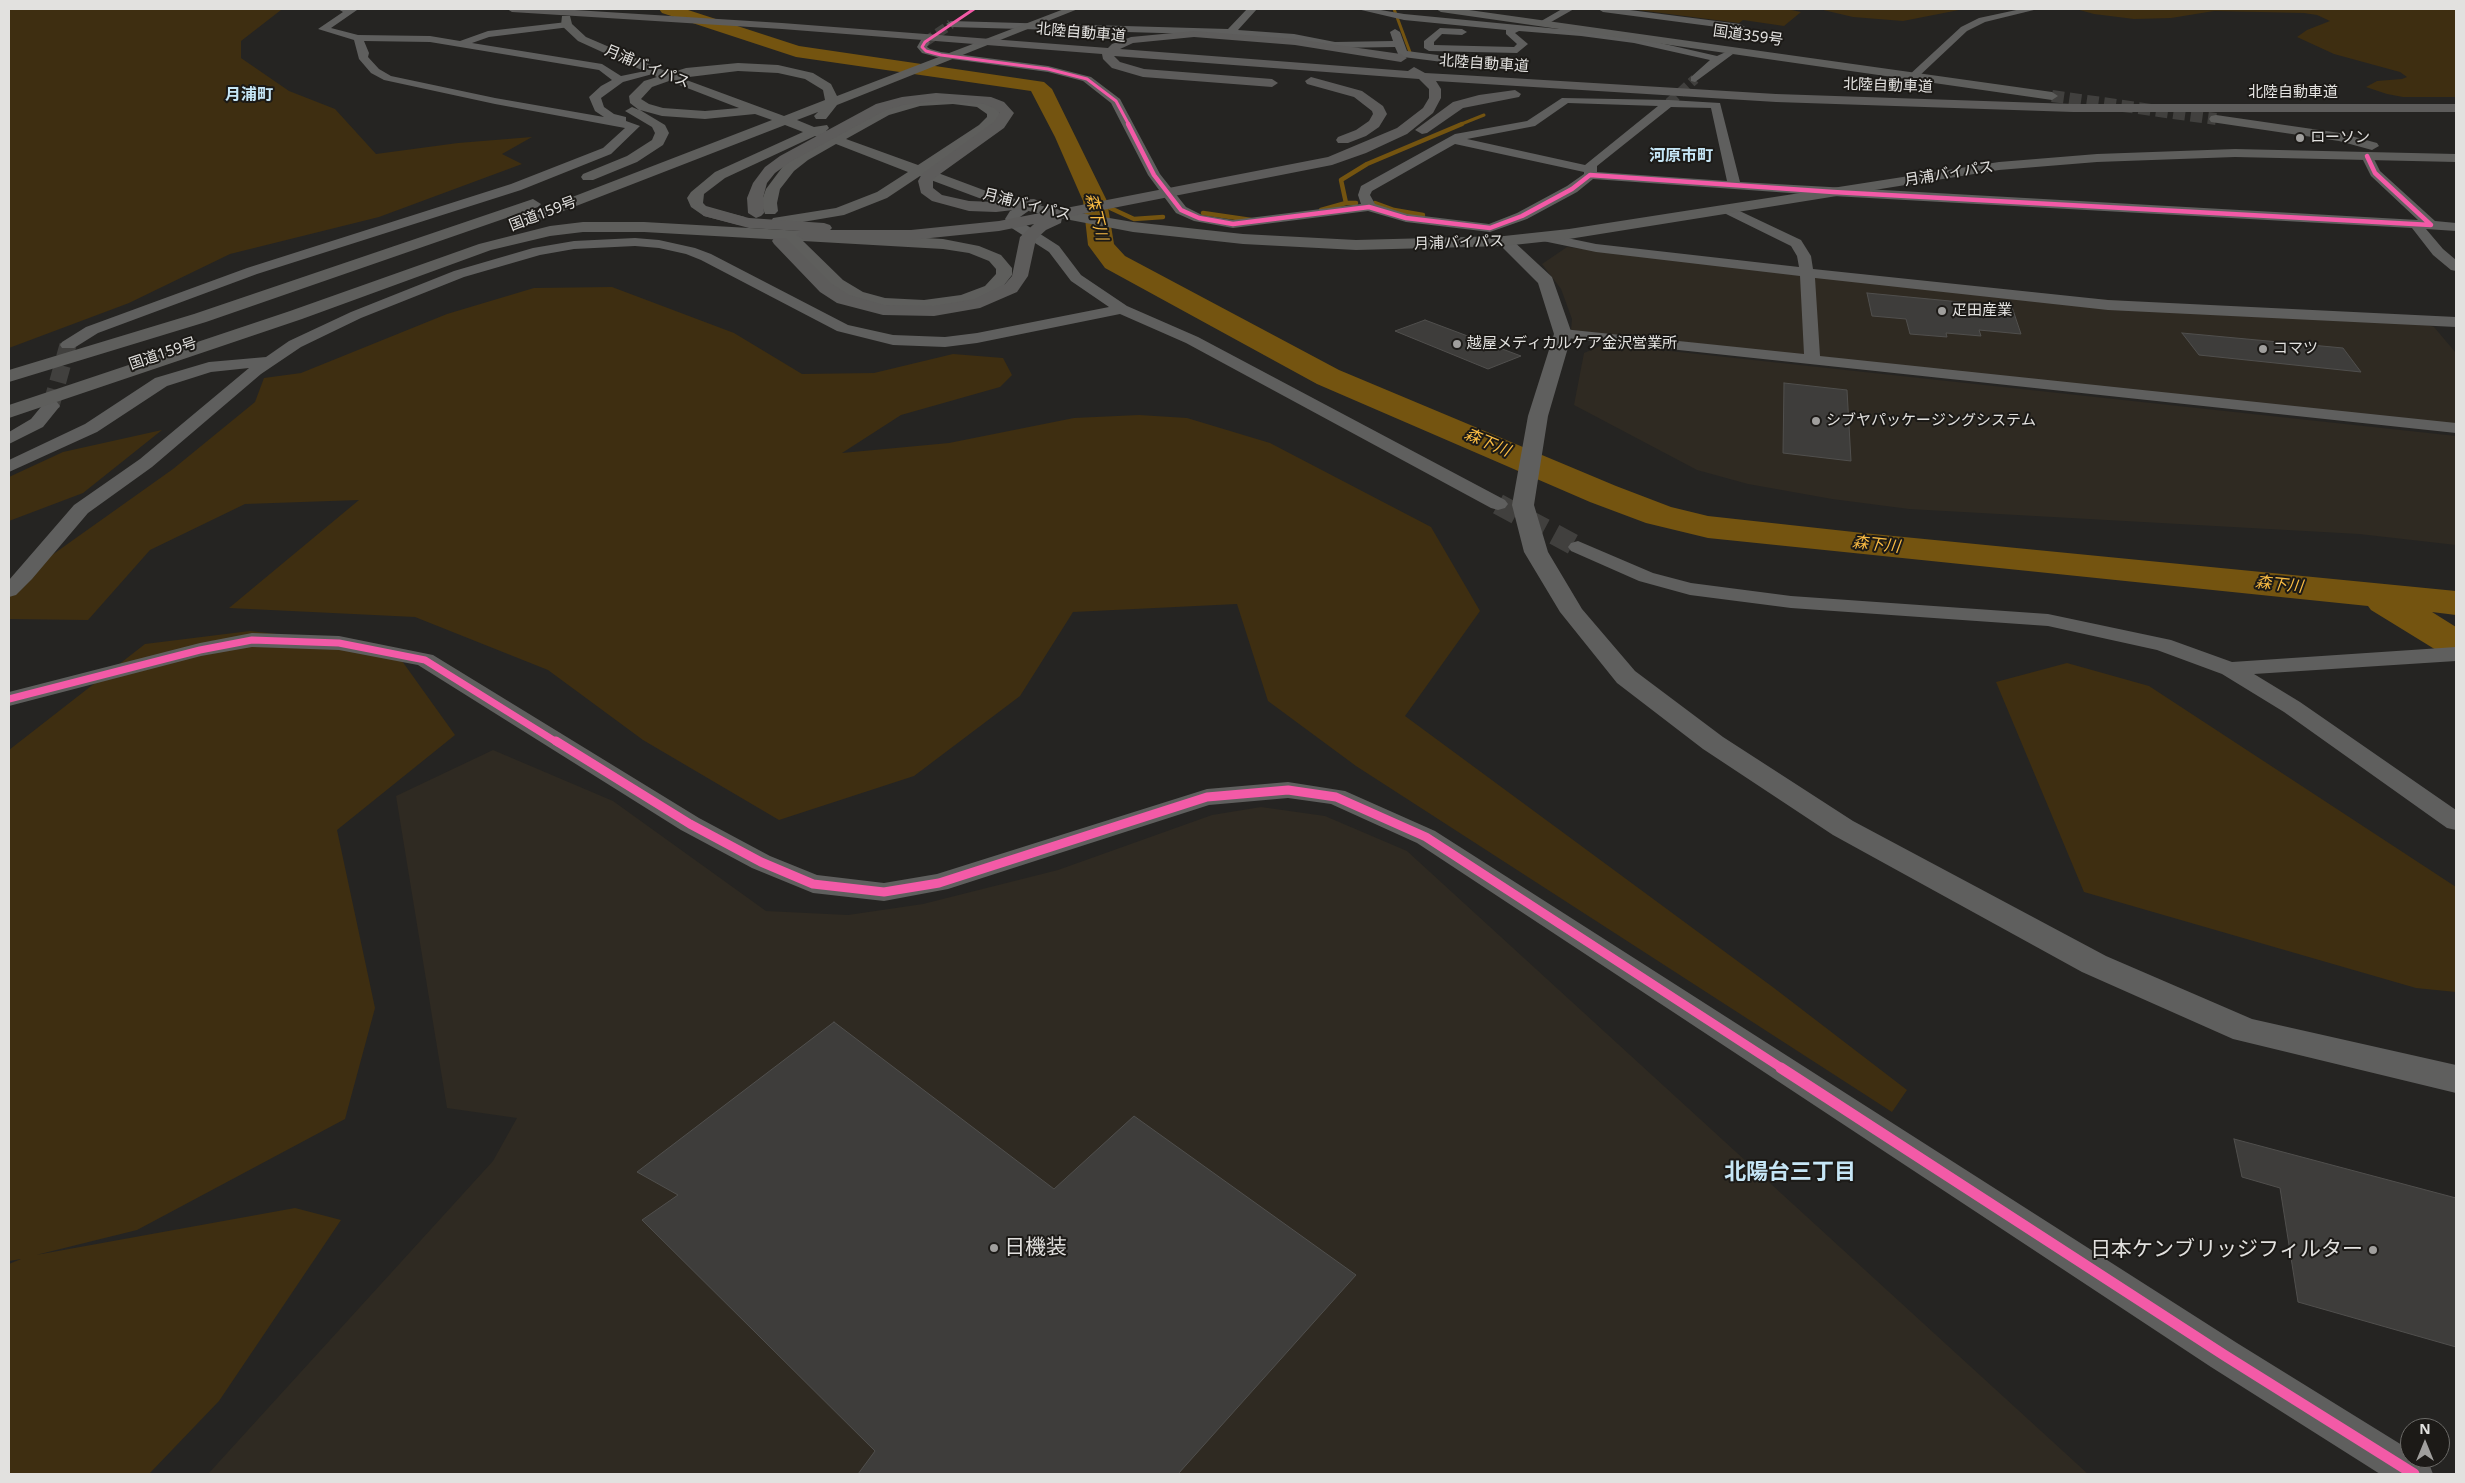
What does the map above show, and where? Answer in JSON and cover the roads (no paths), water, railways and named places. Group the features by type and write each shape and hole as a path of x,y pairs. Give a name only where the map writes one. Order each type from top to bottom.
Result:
{"highway":[{"name":"北陸自動車道","path":"512,9 611,12 1681,88 1896,98 2163,104 2456,102"},
{"name":"北陸自動車道","path":"587,9 611,12"},
{"name":"国道159号","path":"9,376 200,318 386,256 732,131 906,65 1071,9"},
{"name":"国道159号","path":"9,407 299,306 1071,9"},
{"path":"769,148 1071,9"},
{"name":"国道359号","path":"1441,9 2052,96"},
{"name":"月浦バイパス","path":"567,22 582,39 655,72 948,183 1027,207 1182,234 1300,243 1356,245 1504,241 1543,237 1999,166 2097,158 2235,153 2391,155 2456,158"},
{"name":"北陸自動車道","path":"780,24 1480,80 1687,94 1911,104 2168,109 2456,108"},
{"path":"780,24 1263,45 1324,51 1380,60 1415,71 1433,84 1435,98 1421,117 1402,131 1362,150 1332,161"},
{"path":"812,28 1066,50 1234,69 1336,86 1358,94 1374,104 1380,114 1374,124 1361,133 1329,144 1352,127 1361,113 1354,102 1339,95 1300,86"},
{"path":"807,98 919,58 1009,31"},
{"path":"1286,84 1143,73 1116,65 1108,56 1116,46 1154,36 1194,34 1267,39 1539,75 1706,88 1896,98"},
{"path":"573,183 643,154 662,137 658,126 622,102 622,97 635,84 667,73 716,65 771,65 815,73 830,79 841,87 844,96 836,114 820,125 701,176 681,192"},
{"path":"779,106 736,113 682,114 644,107 635,100 635,96 641,88 665,78 698,70 731,68 790,71 809,76 827,87 832,101 822,116 703,186 695,198 696,204 709,213 749,223 811,228 947,228 1107,193 1281,159 1310,151"},
{"path":"680,208 685,213 703,221 792,239 1020,223 1332,161 1398,142 1458,106 1479,99 1507,95 1583,93 1911,104"},
{"path":"763,212 769,203 773,189 789,168 830,138 884,112 919,102 964,101 981,104 991,109 995,115 991,122 944,159 927,176 924,185 930,194 937,198 956,204 981,207 1012,206 1107,193"},
{"path":"2216,119 2340,136 2373,146 2391,155"},
{"path":"709,213 756,221 807,218 856,207 944,159"},
{"path":"386,256 548,193"},
{"path":"792,239 834,294 861,306 898,312 951,309 980,303 1003,293 1020,276 1025,242 1033,232 1050,222 1124,203"},
{"path":"9,412 296,315 485,247 534,233 583,227 622,226 792,239 959,246 995,258 1004,268 1004,275 991,290 964,300 924,305 884,303 857,296 837,284 792,239"},
{"path":"748,229 870,235"}],"street":[{"path":"342,9 352,10 323,29 358,38 386,40 430,39 602,68 619,80"},
{"path":"974,9 952,24 1231,32 1294,37 1335,45 1399,44"},
{"path":"1231,32 1252,9"},
{"path":"1362,9 1394,15 1513,30"},
{"path":"1541,24 1568,9"},
{"path":"1603,9 1740,27"},
{"path":"1914,76 1964,29 1982,20 2033,9"},
{"path":"1085,28 1099,15"},
{"path":"1394,15 1399,44 1403,54 1506,67"},
{"path":"460,44 488,34 567,22"},
{"path":"1513,30 1523,44 1517,50 1429,48 1431,39 1440,31 1513,30 1581,33 1634,40 1718,59"},
{"path":"1581,33 1593,31"},
{"path":"358,38 364,53 363,57 375,71 388,78 487,99 634,126"},
{"path":"925,42 922,47 926,51 941,55 1048,69 1087,79 1116,101 1154,175 1180,210 1199,218 1233,224 1369,207 1406,218 1490,228 1522,216 1572,189 1590,172 1591,165 1669,103"},
{"path":"1695,79 1718,59 1734,51"},
{"path":"634,126 599,109 596,97 604,88 619,80 655,72"},
{"path":"1369,207 1364,195 1366,189 1455,140 1531,124 1566,100 1716,105 1734,185"},
{"path":"68,345 92,330 252,270 516,187 606,151 634,126"},
{"path":"1455,140 1590,172 1734,185 2456,227"},
{"path":"2367,156 2375,173 2424,226 2438,252 2456,267"},
{"path":"1027,207 1015,214 1012,219 1015,224 1054,249 1076,278 1122,309 1192,340 1511,505 1536,552 1572,612 1626,677 1713,743 1843,828 2094,964 2245,1030 2456,1079"},
{"path":"1728,209 1796,243 1804,256 1807,274 1812,360"},
{"path":"1490,228 1546,281 1563,334 1511,505"},
{"path":"1543,237 1596,248 1807,274 2108,305 2451,322 2456,334"},
{"path":"9,591 81,509 146,463 205,412 270,361 295,344 356,315 459,274 538,251 603,242 659,244 690,251 843,328 893,340 945,342 977,338 1122,309"},
{"path":"1563,334 2456,428"},
{"path":"9,467 91,428 161,382 209,367 270,361"},
{"path":"9,438 37,423 51,406"},
{"path":"1578,547 1646,577 1690,589 1791,602 2048,620 2163,645 2230,669 2292,707 2456,822"},
{"path":"9,699 200,650 252,640 339,643 425,660 690,824 761,862 813,884 884,892 940,883 1207,797 1288,790 1336,797 1426,836 2199,1339 2414,1474"},
{"path":"2230,669 2456,654"}],"waterway":[{"name":"森下川","path":"668,9 796,51 1037,86 1042,89 1095,201 1101,245 1115,262 1328,377 1603,494 1659,515 1708,527 2456,603"},
{"path":"1394,9 1411,55"},
{"path":"1459,125 1484,115"},
{"path":"1346,203 1341,180 1367,164 1462,124"},
{"path":"1095,201 1134,219 1163,217"},
{"path":"1321,210 1346,203"},
{"path":"1346,203 1356,203"},
{"path":"1375,203 1394,210 1423,215"},
{"path":"1203,213 1251,220"},
{"path":"2385,602 2456,644"}],"tunnel":[{"path":"925,42 951,24"},
{"path":"1669,103 1695,79"},
{"path":"2052,96 2216,119"},
{"path":"51,406 68,345"},
{"path":"1498,504 1578,547"}],"place":[{"name":"ローソン","path":"2300,138"},
{"name":"疋田産業","path":"1942,311"},
{"name":"越屋メディカルケア金沢営業所","path":"1457,344"},
{"name":"コマツ","path":"2263,349"},
{"name":"シブヤパッケージングシステム","path":"1816,421"},
{"name":"日機装","path":"994,1248"},
{"name":"日本ケンブリッジフィルター","path":"2373,1250"}],"district":[{"name":"月浦町","path":"249,95"},
{"name":"河原市町","path":"1681,156"},
{"name":"北陽台三丁目","path":"1790,1173"}]}
